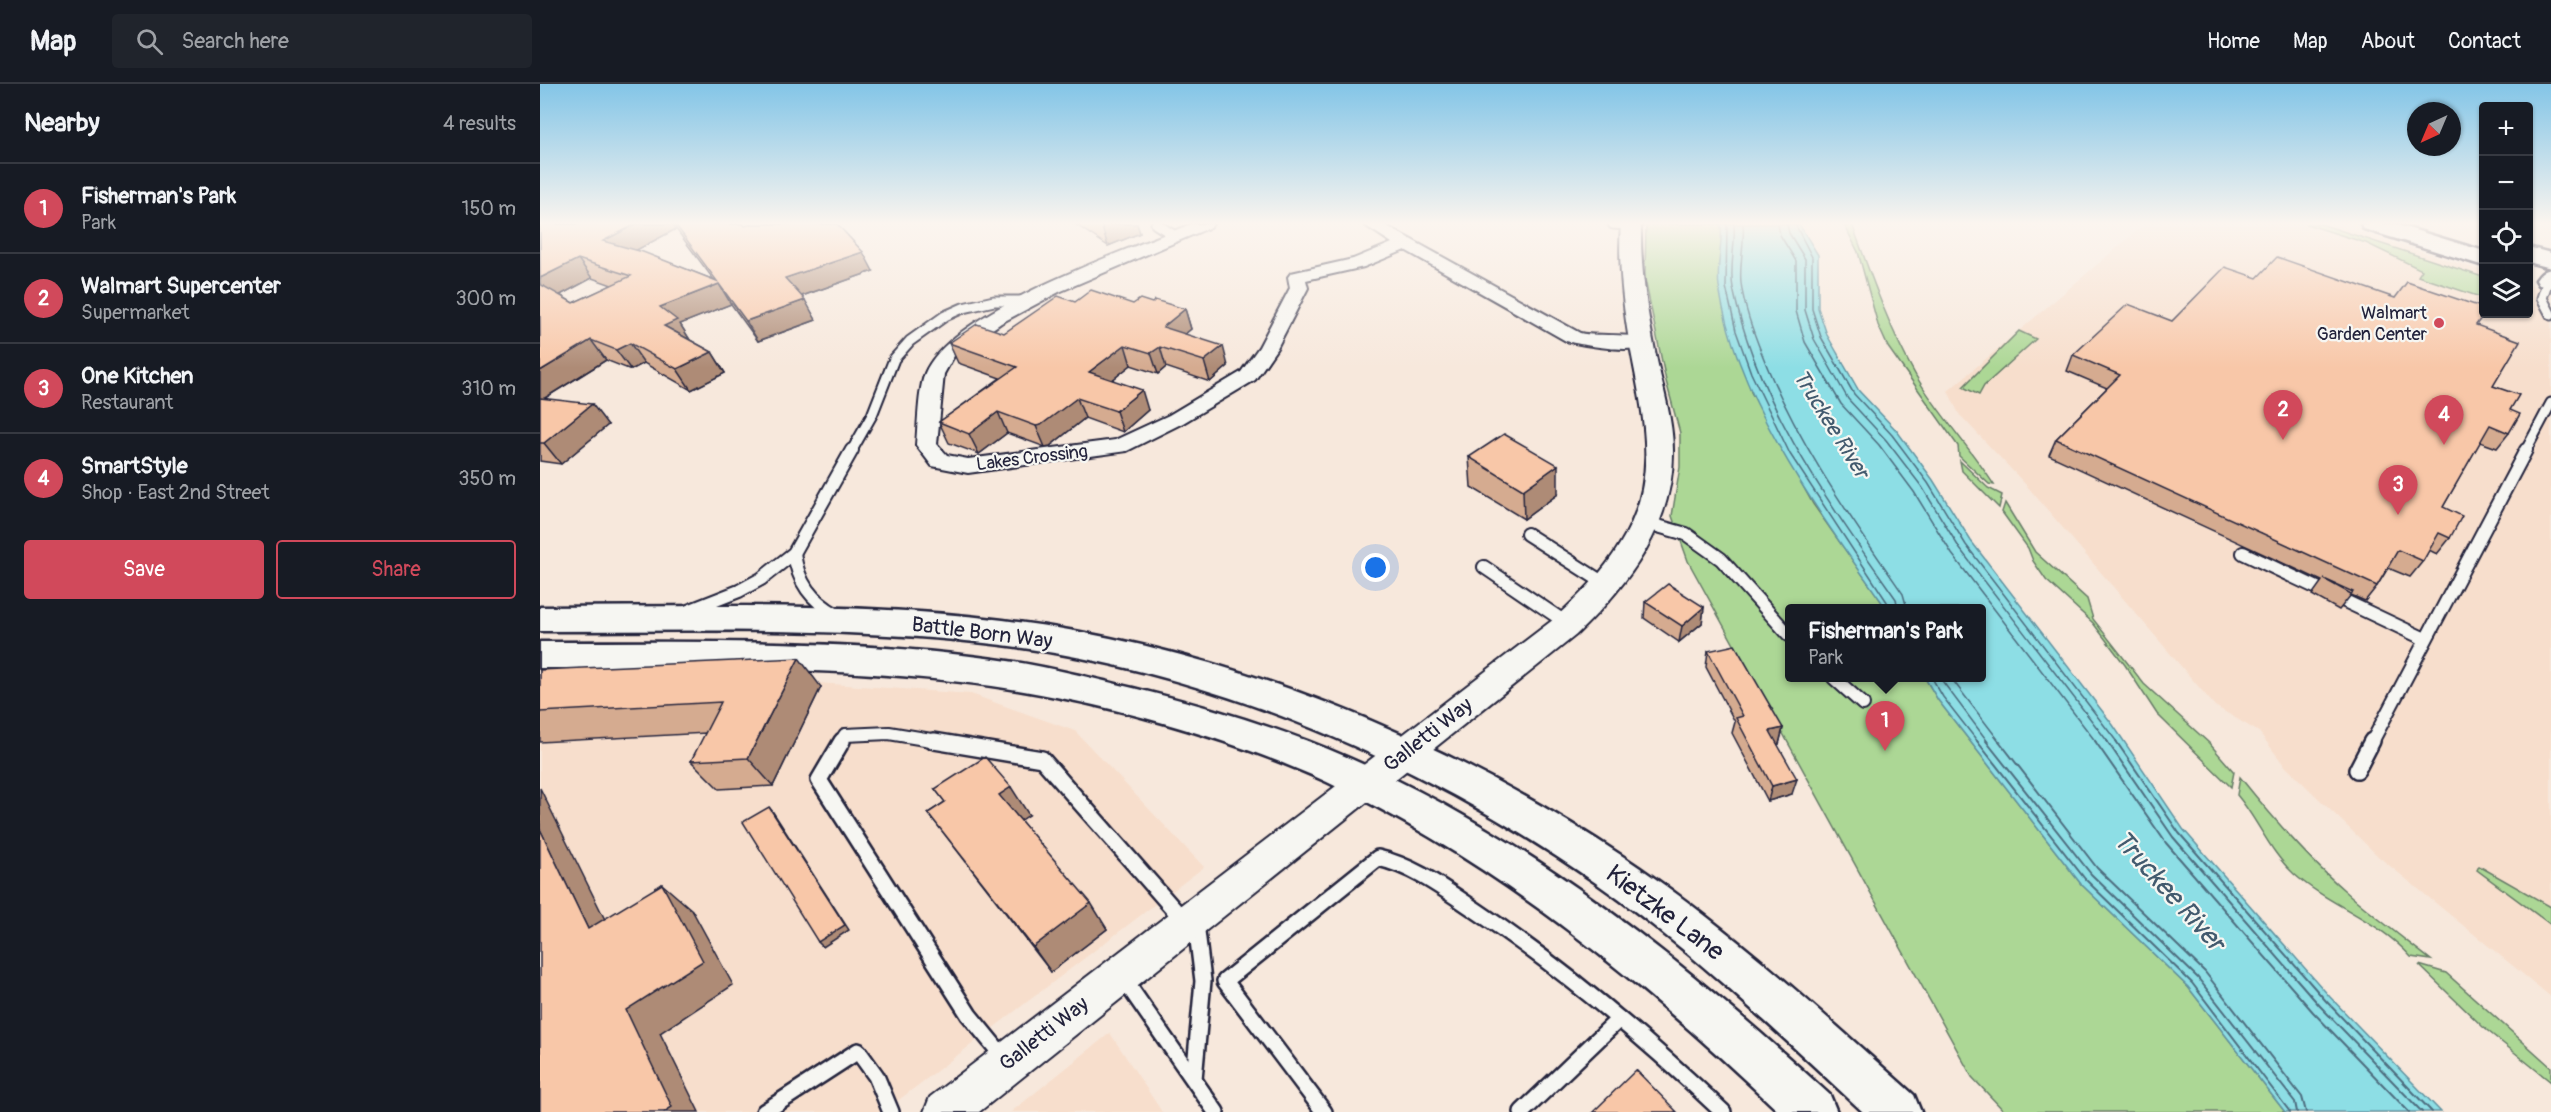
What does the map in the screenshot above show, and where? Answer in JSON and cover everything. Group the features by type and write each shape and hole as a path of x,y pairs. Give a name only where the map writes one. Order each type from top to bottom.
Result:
{"main road":[{"name":"Battle Born Way","path":"540,618 855,622 1010,634 1138,658 1248,690 1330,722 1404,755"},
{"name":"Battle Born Way","path":"540,655 853,658 979,670 1060,684 1185,715 1306,758 1365,783"},
{"name":"Kietzke Lane","path":"1404,755 1450,776 1528,819 1607,868 1736,967 1897,1112"},
{"path":"1365,783 1468,841 1595,924 1682,991 1813,1112"}],"street":[{"name":"Lakes Crossing","path":"1094,272 1028,301 994,320 947,352 934,374 926,445 940,461 968,466 1120,447 1176,419 1248,376 1268,348 1299,288 1297,277 1319,272"},
{"path":"1457,272 1573,337 1593,342 1641,342"},
{"name":"Galletti Way","path":"945,1112 1365,783 1404,755 1568,624 1607,585 1647,523 1654,500 1660,448 1631,272"}],"lane":[{"path":"2546,274 2541,301 2551,315"},
{"path":"658,619 700,608 739,591 761,579 794,554 872,415 894,359 904,347 945,316 963,308 994,301 1028,301"},
{"path":"2357,770 2551,403"},
{"path":"1647,523 1686,534 1721,559 1785,631"},
{"path":"1527,534 1607,585"},
{"path":"2243,553 2426,639"},
{"path":"794,554 797,576 811,598 830,611 855,622"},
{"path":"1484,567 1568,624"},
{"path":"1838,682 1863,704"},
{"path":"1008,1063 969,1015 819,780 845,735 889,733 1042,759 1190,920 1202,944 1200,1026 1194,1079"},
{"path":"1324,1112 1225,981 1378,858 1392,860 1419,873 1512,933 1619,1019 1680,1071 1722,1112"},
{"path":"1120,974 1216,1112"},
{"path":"1522,1112 1619,1019"},
{"path":"764,1112 858,1051 876,1076 891,1112"}],"shaded area":[{"path":"2088,272 2479,272 2479,318 2533,318 2533,286 2551,292 2551,997 2379,857 2284,765 2259,732 2215,706 2027,486 1959,414 1948,391"},
{"path":"818,683 971,694 1075,731 1204,867 883,1112 540,1112 540,699"},
{"path":"1110,1033 1162,1112 1011,1112"}],"green space":[{"path":"1645,272 1721,272 1751,392 1813,504 1883,604 1785,604 1785,682 1927,682 1938,700 2081,884 2188,987 2285,1112 2005,1112 1972,1077 1688,561 1672,516 1680,467 1680,433 1666,381"},
{"path":"1863,272 1869,272 1889,321 1916,376 1994,485 1989,484 1959,456 1958,446 1888,347 1878,325"},
{"path":"2421,272 2468,272 2479,276 2479,297 2418,276"},
{"path":"2019,331 2036,339 1984,386 1979,395 1963,387"},
{"path":"1960,461 1988,488 2002,495 1999,508 1962,471"},
{"path":"2005,503 2035,552 2087,599 2093,619 2144,684 2209,743 2234,772 2231,787 2157,714 2125,665 2093,623 2046,580 2033,561 2028,548 2002,512"},
{"path":"2240,777 2316,864 2365,908 2431,960 2411,957 2384,933 2294,874 2285,865 2237,795"},
{"path":"2479,866 2551,907 2551,925 2477,870"},
{"path":"2419,965 2446,973 2551,1067 2551,1082 2483,1027"}],"water":[{"name":"Truckee River","path":"1718,272 1818,272 1818,308 1827,335 1859,391 1897,431 1933,480 1971,541 2113,725 2183,829 2330,997 2441,1112 2285,1112 2188,987 2081,884 1938,700 1927,682 1986,682 1986,604 1883,604 1809,496 1762,415 1743,373 1729,330"}],"building":[{"path":"540,272 552,272 540,278"},
{"path":"618,272 694,272 717,281 710,272 803,272 785,278 805,300 746,321 719,284 660,307 677,320 664,326 712,352 677,369 630,343 616,350 591,340 540,371 540,284 573,303 631,276"},
{"path":"2220,272 2239,272 2257,278 2263,272 2320,272 2395,298 2407,282 2479,306 2479,318 2481,318 2476,325 2520,341 2493,386 2519,395 2510,410 2520,414 2509,433 2490,425 2443,507 2462,516 2450,538 2439,533 2423,561 2398,550 2377,586 2056,439 2120,375 2073,355 2128,304 2172,321"},
{"path":"1091,290 1133,304 1140,299 1152,303 1155,300 1185,309 1163,327 1223,346 1204,361 1160,347 1151,353 1125,345 1089,372 1142,390 1116,411 1077,398 1041,425 1036,426 998,412 969,434 939,422 1017,367 949,343 977,324 1004,333 1058,296 1075,302"},
{"path":"540,398 592,404 544,443 540,443"},
{"path":"1504,434 1558,465 1523,490 1469,457"},
{"path":"2324,579 2353,592 2351,594"},
{"path":"1668,584 1704,607 1682,626 1645,602"},
{"path":"1735,645 1783,728 1770,731 1797,779 1772,786 1736,718 1743,716 1708,651"},
{"path":"799,658 748,758 691,761 721,702 540,712 540,670"},
{"path":"985,757 1011,787 999,795 1091,903 1033,947 928,813 945,802 935,789"},
{"path":"769,807 845,925 818,942 743,822"},
{"path":"540,829 588,929 662,884 703,961 626,1010 672,1107 664,1112 540,1112"},
{"path":"1636,1070 1677,1112 1593,1112"}],"place":[{"name":"Walmart Garden Center","path":"2439,323"},
{"name":"Walmart Supercenter","path":"2283,440"},
{"name":"SmartStyle","path":"2444,445"},
{"name":"One Kitchen","path":"2398,515"},
{"name":"Fisherman's Park","path":"1885,751"}]}
